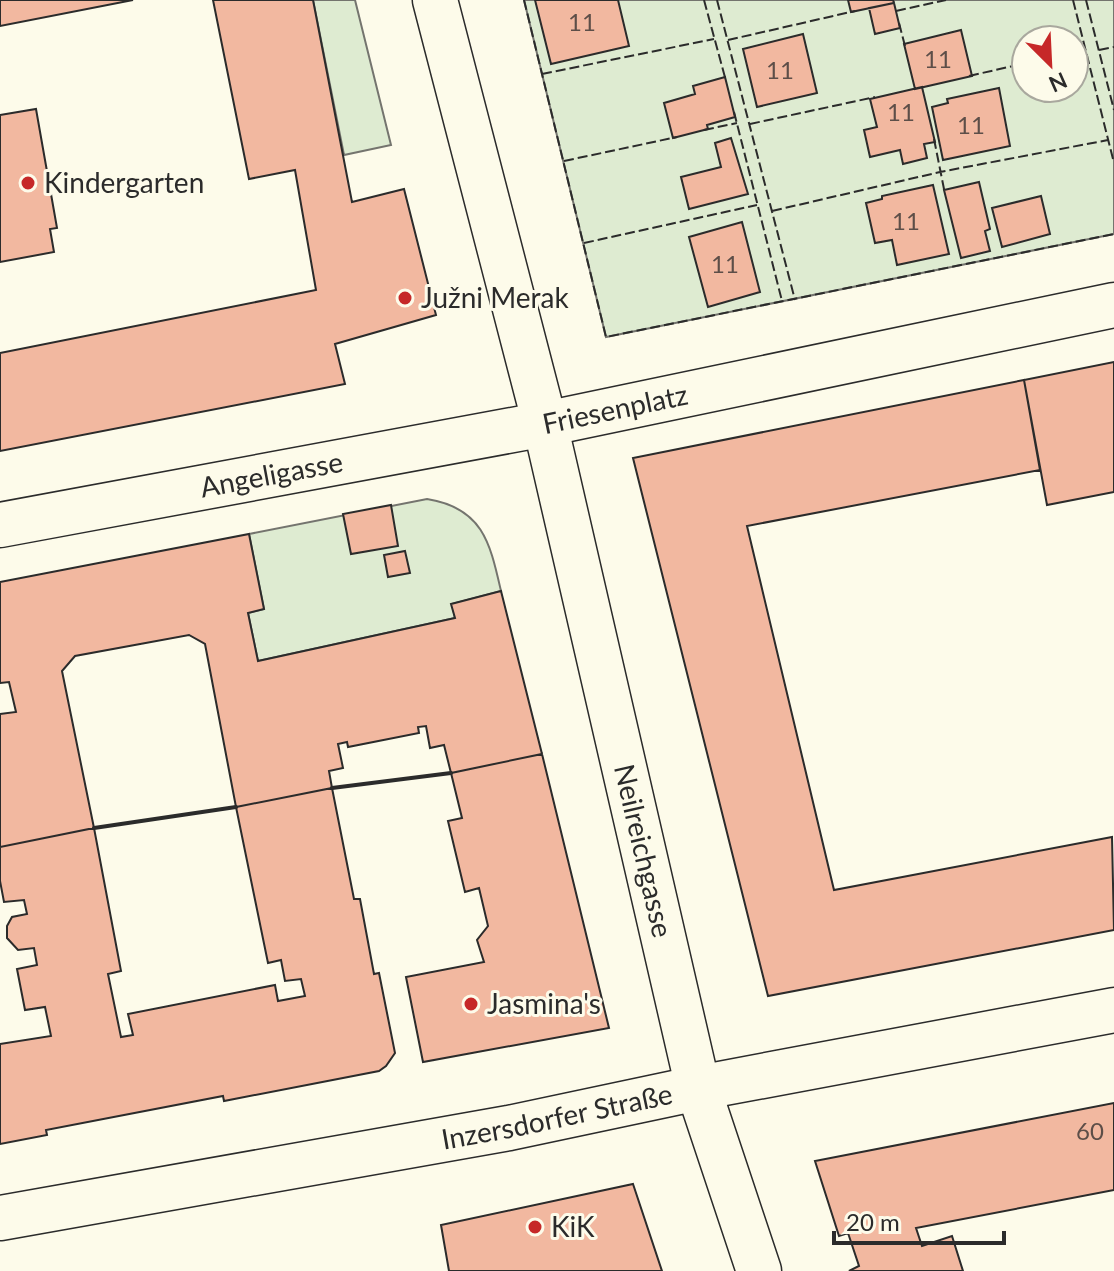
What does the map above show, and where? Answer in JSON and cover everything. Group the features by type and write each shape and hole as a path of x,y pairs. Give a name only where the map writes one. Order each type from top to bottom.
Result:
{"street":[{"name":"Friesenplatz","path":"435,0 545,424 1114,305"},
{"name":"Angeligasse","path":"0,525 545,424"},
{"name":"Neilreichgasse","path":"545,424 698,1088 759,1271"},
{"name":"Inzersdorfer Straße","path":"0,1218 509,1128 698,1088 1114,1010"}],"green space":[{"path":"313,0 355,0 391,145 344,155"},
{"path":"524,0 1114,0 1114,234 606,337"},
{"path":"427,499 461,510 481,530 493,558 501,591 452,604 455,618 258,661 248,613 264,609 249,534"}],"building":[{"path":"0,0 133,0 0,26"},
{"path":"213,0 313,0 352,202 404,189 436,315 335,344 345,384 0,451 0,353 316,290 295,170 249,179"},
{"path":"535,0 618,0 629,46 551,64"},
{"path":"848,0 893,0 894,3 851,12"},
{"path":"894,3 900,28 875,34 869,8"},
{"path":"961,30 972,76 915,89 904,44"},
{"path":"803,34 817,93 757,107 743,49"},
{"path":"725,77 735,117 707,125 708,129 673,138 664,103 695,94 693,86"},
{"path":"922,87 935,142 924,144 927,158 903,164 900,150 870,157 864,130 877,127 870,99"},
{"path":"999,88 1010,146 943,160 932,107 948,103 947,99"},
{"path":"36,109 57,228 50,229 54,252 0,262 0,115"},
{"path":"731,138 748,194 689,209 681,177 721,167 715,143"},
{"path":"979,182 990,229 985,231 990,251 961,258 944,190"},
{"path":"933,185 949,254 897,265 892,240 875,243 866,203 882,199 882,196"},
{"path":"1041,196 1050,234 1002,247 992,208"},
{"path":"742,222 760,292 708,307 689,237"},
{"path":"1114,362 1114,492 1047,505 1024,380"},
{"path":"1024,380 1040,470 747,526 834,890 1112,837 1114,930 768,996 633,458"},
{"path":"391,505 398,546 351,554 343,514"},
{"path":"249,534 264,609 248,613 258,661 455,618 451,604 501,591 542,754 451,773 444,745 430,748 426,726 418,727 419,733 348,747 347,742 338,744 343,768 329,771 332,788 236,807 205,644 189,635 75,656 62,671 94,828 0,847 0,714 16,712 9,682 0,683 0,582"},
{"path":"405,551 410,573 388,577 384,555"},
{"path":"542,754 609,1028 423,1062 406,977 484,962 477,940 488,926 479,888 465,892 448,821 462,818 451,773"},
{"path":"332,788 354,899 360,899 374,974 379,973 395,1053 386,1066 379,1071 224,1101 223,1096 46,1130 47,1135 0,1144 0,1044 51,1036 45,1007 25,1010 17,969 37,965 34,948 18,950 7,938 7,926 12,917 27,914 24,900 4,902 0,881 0,847 94,828 121,971 108,974 121,1037 133,1035 128,1014 275,985 278,1001 305,996 301,979 285,981 281,960 268,963 236,807"},
{"path":"1114,1103 1114,1190 916,1228 922,1246 952,1236 963,1271 849,1271 859,1266 848,1233 839,1236 815,1161"},
{"path":"633,1184 662,1271 449,1271 441,1225"}],"fence":[{"path":"524,0 606,337 1114,234"},
{"path":"704,0 726,81"},
{"path":"717,0 795,300"},
{"path":"896,11 946,0"},
{"path":"1073,0 1114,163"},
{"path":"1086,0 1114,110"},
{"path":"728,40 855,11"},
{"path":"899,23 905,46"},
{"path":"542,74 714,39"},
{"path":"1099,50 1114,47"},
{"path":"969,76 1010,67"},
{"path":"750,124 875,97"},
{"path":"734,112 782,301"},
{"path":"704,130 737,123"},
{"path":"564,161 677,137"},
{"path":"934,139 945,194"},
{"path":"772,211 940,172 1108,140"},
{"path":"584,243 757,205"}],"wall":[{"path":"332,788 451,773"},
{"path":"94,828 236,807"}],"place":[{"name":"Kindergarten","path":"28,183"},
{"name":"Južni Merak","path":"405,298"},
{"name":"Jasmina's","path":"471,1004"},
{"name":"KiK","path":"535,1227"}]}
